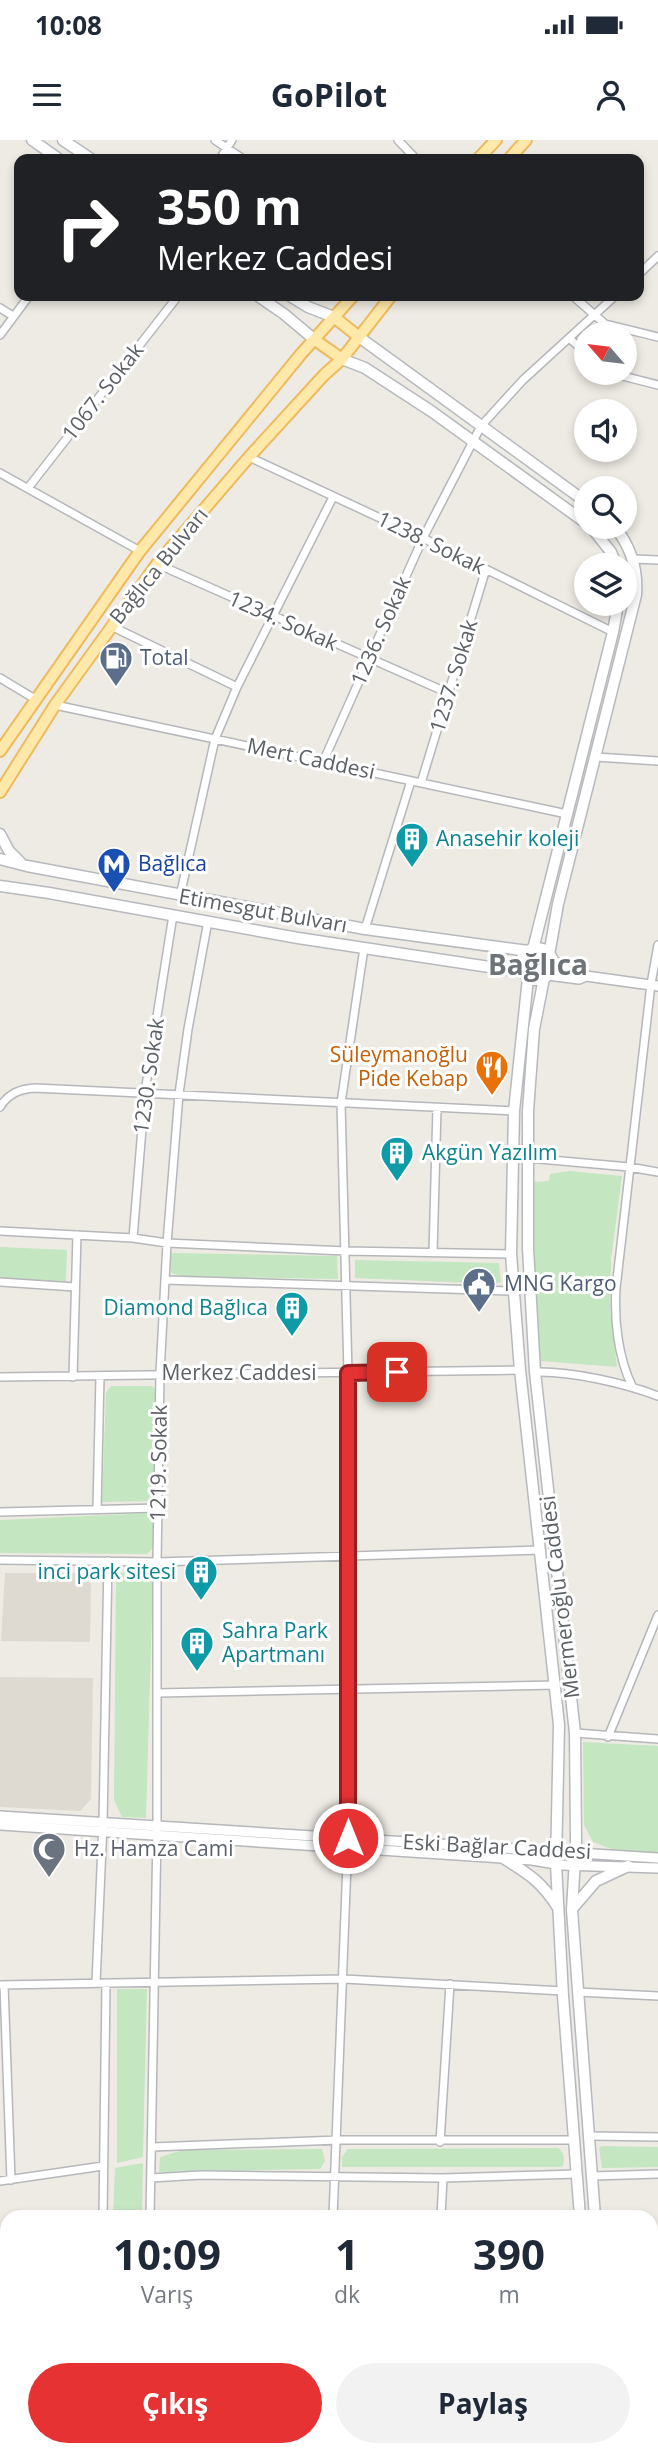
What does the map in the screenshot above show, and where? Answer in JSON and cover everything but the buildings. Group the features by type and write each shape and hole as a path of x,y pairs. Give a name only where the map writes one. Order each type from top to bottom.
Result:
{"main road":[{"path":"32,140 52,154"},
{"path":"63,140 84,154"},
{"path":"483,154 496,140"},
{"path":"513,154 526,140"},
{"path":"265,301 342,359 365,368 473,440 574,514"},
{"path":"299,301 334,317 574,493"},
{"path":"334,317 348,301"},
{"path":"359,337 387,301"},
{"name":"Bağlıca Bulvarı","path":"0,751 140,551 334,317"},
{"name":"Bağlıca Bulvarı","path":"0,791 55,705 157,565 248,457 342,359 359,337"},
{"path":"601,539 611,553"},
{"path":"616,616 530,950 522,960 525,975 534,980 546,977 558,904 631,616"},
{"path":"0,834 9,851 27,866"},
{"name":"Etimesgut Bulvarı","path":"0,859 180,896 365,929 530,950"},
{"name":"Etimesgut Bulvarı","path":"0,886 525,975"},
{"path":"530,950 543,950 551,958"},
{"name":"Mermeroğlu Caddesi","path":"525,975 514,1111 511,1254 520,1370 556,1685 560,1767 556,1864 579,2210"},
{"name":"Mermeroğlu Caddesi","path":"546,977 534,1029 528,1111 528,1248 535,1372 575,1733 576,1851 572,1910 595,2210"},
{"path":"503,1858 526,1871 545,1887 559,1909"},
{"path":"572,1910 596,1881 628,1866"}],"street":[{"path":"215,140 236,154"},
{"path":"223,154 232,140"},
{"path":"398,140 411,154"},
{"path":"644,269 658,256"},
{"path":"0,335 25,301"},
{"name":"1067. Sokak","path":"28,488 174,301"},
{"path":"579,301 605,324 658,337"},
{"name":"1236. Sokak","path":"323,762 423,538 481,426 523,380 609,301"},
{"path":"0,308 13,316"},
{"path":"569,338 574,342"},
{"path":"637,380 658,385"},
{"name":"1238. Sokak","path":"248,457 423,538 613,632"},
{"path":"0,473 140,551"},
{"path":"180,896 215,739 237,687 332,497"},
{"path":"637,559 658,560"},
{"name":"1234. Sokak","path":"157,565 448,693"},
{"name":"1237. Sokak","path":"421,783 486,569"},
{"path":"111,626 237,687"},
{"path":"0,678 34,699"},
{"name":"Mert Caddesi","path":"55,705 567,814"},
{"path":"596,757 658,761"},
{"path":"365,929 411,781"},
{"name":"1230. Sokak","path":"133,1238 145,1092 173,915"},
{"name":"1219. Sokak","path":"150,2210 157,1831 160,1373 179,1094 208,921"},
{"path":"632,1386 621,1351 615,1305 629,1167 658,945"},
{"path":"334,2210 348,1843 348,1373 341,1103 364,948"},
{"path":"551,958 581,970 586,976"},
{"path":"546,977 579,979 586,976 654,985"},
{"path":"0,1107 11,1095 24,1088 514,1111"},
{"path":"433,1253 437,1108"},
{"path":"528,1158 658,1172"},
{"path":"0,1231 133,1238 167,1243 346,1251 511,1254"},
{"path":"73,1377 77,1235"},
{"path":"165,1280 513,1291"},
{"path":"0,1282 75,1287"},
{"name":"Merkez Caddesi","path":"0,1377 520,1370"},
{"path":"535,1372 561,1373 632,1386 658,1396"},
{"path":"97,1509 100,1376"},
{"path":"0,1512 158,1508"},
{"path":"0,1560 157,1562 540,1550"},
{"path":"96,1983 103,1827 108,1561"},
{"path":"608,1737 658,1615"},
{"path":"158,1693 556,1685"},
{"path":"575,1733 658,1739"},
{"name":"Eski Bağlar Caddesi","path":"0,1816 157,1831 348,1843 576,1851 658,1858"},
{"path":"0,1825 103,1827"},
{"name":"Eski Bağlar Caddesi","path":"348,1843 556,1864 658,1868"},
{"path":"11,2180 2,1985 344,1979 563,1991"},
{"path":"103,2210 106,1983"},
{"path":"440,2141 450,1984"},
{"path":"578,1992 658,1996"},
{"path":"590,2136 658,2137"},
{"path":"152,2147 338,2140 574,2140"},
{"path":"0,2181 103,2166"},
{"path":"151,2178 201,2175 443,2178 576,2174"},
{"path":"593,2176 658,2174"},
{"path":"441,2210 443,2178"}],"shaded area":[{"path":"5,1573 75,1573 91,1584 90,1642 1,1641"},
{"path":"0,1677 93,1678 91,1799 80,1811 0,1807"}],"green space":[{"path":"569,1171 622,1176 611,1260 610,1309 617,1367 541,1361 537,1327 532,1182 549,1181 550,1174"},
{"path":"0,1247 67,1250 66,1282 0,1278"},
{"path":"170,1253 337,1256 338,1279 181,1276 171,1273"},
{"path":"355,1260 499,1263 501,1282 495,1284 355,1278"},
{"path":"111,1386 152,1386 157,1391 153,1501 102,1502 106,1393"},
{"path":"153,1513 153,1548 147,1554 0,1553 0,1520"},
{"path":"140,1567 153,1576 146,1818 122,1817 114,1800 116,1575"},
{"path":"583,1742 658,1746 658,1853 614,1850 593,1842 584,1825"},
{"path":"117,1989 147,1989 143,2157 117,2163"},
{"path":"658,2147 658,2167 602,2168 599,2148"},
{"path":"558,2148 564,2158 563,2166 560,2167 342,2167 342,2157 348,2149"},
{"path":"322,2149 325,2161 320,2169 159,2172 160,2157 183,2150"},
{"path":"143,2163 142,2210 113,2210 115,2168"}],"place":[{"name":"Total","path":"116,688"},
{"name":"Anasehir koleji","path":"412,869"},
{"name":"Bağlıca","path":"114,894"},
{"name":"Süleymanoğlu Pide Kebap","path":"492,1097"},
{"name":"Akgün Yazılım","path":"397,1183"},
{"name":"MNG Kargo","path":"479,1314"},
{"name":"Diamond Bağlıca","path":"292,1338"},
{"name":"inci park sitesi","path":"201,1602"},
{"name":"Sahra Park Apartmanı","path":"197,1673"},
{"name":"Hz. Hamza Cami","path":"49,1879"}],"district":[{"name":"Bağlıca","path":"538,965"}],"route":[{"path":"348,1838 348,1373 397,1372"}]}
